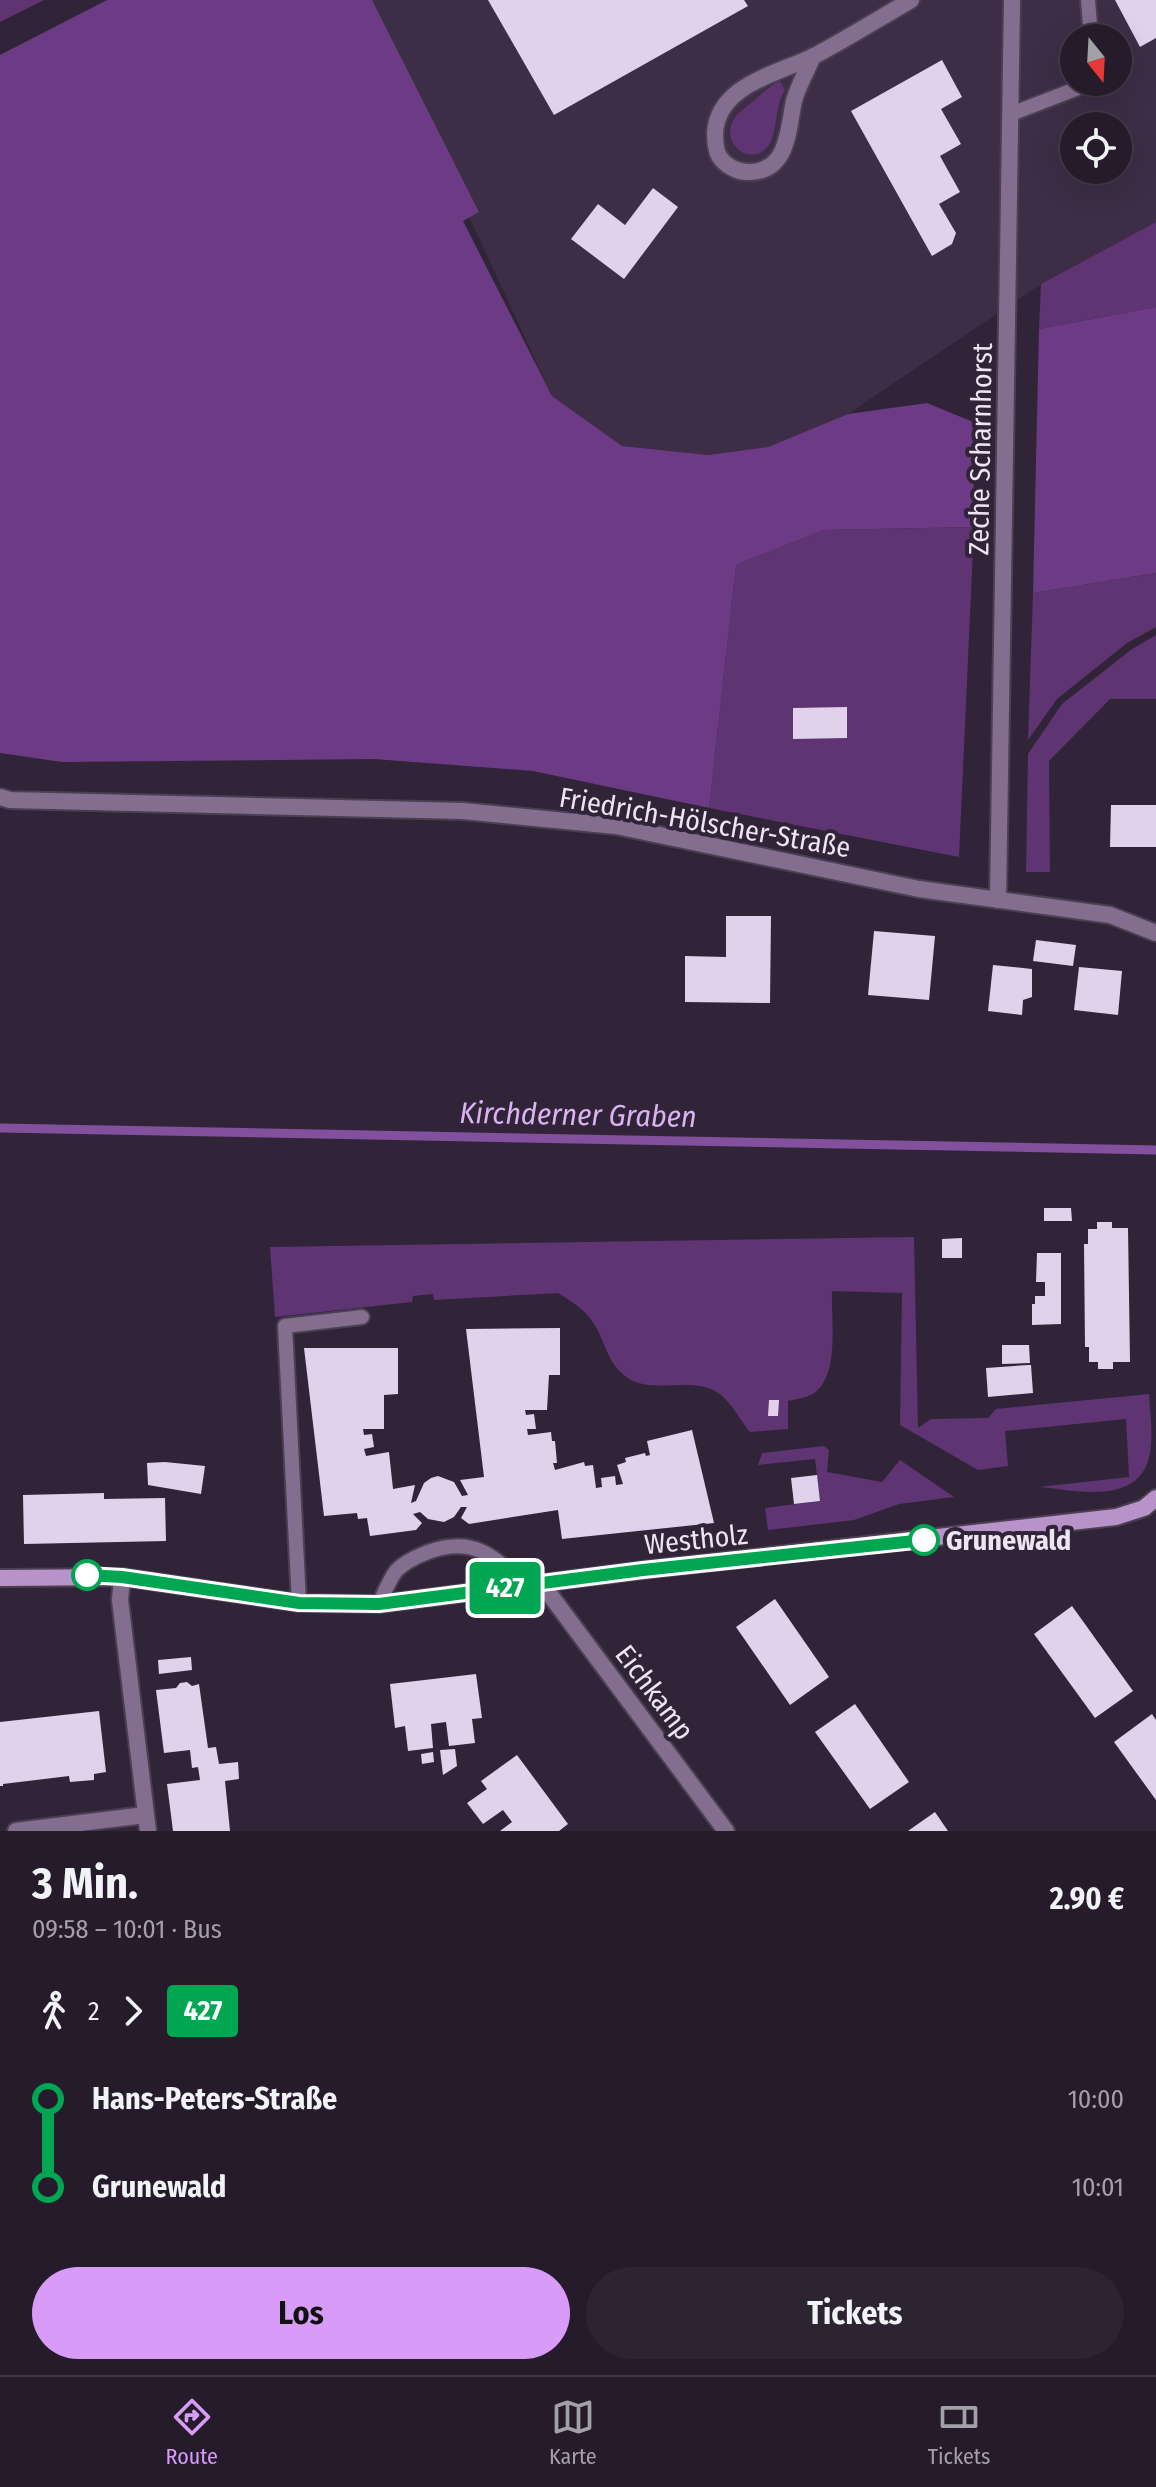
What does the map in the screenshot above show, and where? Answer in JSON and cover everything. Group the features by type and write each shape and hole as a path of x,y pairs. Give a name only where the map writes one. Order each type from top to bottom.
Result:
{"street":[{"path":"813,56 795,100 784,150 764,169 749,172 732,169 720,158 715,143 715,128 727,103 751,84 813,56 911,0"},
{"name":"Zeche Scharnhorst","path":"998,900 1012,0"},
{"name":"Friedrich-Hölscher-Straße","path":"0,797 10,800 463,811 616,826 919,889 1110,915 1156,933"},
{"name":"Westholz","path":"0,1578 122,1577 299,1603 379,1604 1116,1517 1144,1508 1156,1500"},
{"path":"16,1831 146,1823 120,1600 122,1577"},
{"name":"Eichkamp","path":"542,1584 726,1831"}],"lane":[{"path":"1088,0 1090,24"},
{"path":"1011,114 1060,95"},
{"path":"299,1603 285,1326 362,1317"},
{"path":"379,1604 397,1570 420,1555 443,1547 474,1546 498,1559 524,1586"}],"shaded area":[{"path":"0,0 44,0 0,22"},
{"path":"107,0 372,0 479,212 463,221 552,396 622,446 708,455 768,447 848,414 927,403 973,422 974,527 824,530 736,565 709,808 533,771 374,759 62,762 0,753 0,55"},
{"path":"369,0 1156,0 1156,222 1041,284 848,414 768,447 708,455 622,446 552,396"},
{"path":"780,81 785,90 770,143 763,151 747,154 734,144 730,136 731,126 736,116"},
{"path":"1156,222 1156,307 1039,329 1041,284"},
{"path":"1156,307 1156,573 1033,593 1039,329"},
{"path":"974,527 959,857 709,808 736,565 824,530"},
{"path":"1156,573 1156,627 1127,643 1057,699 1028,740 1033,593"},
{"path":"1156,635 1156,699 1110,699 1049,761 1050,872 1026,872 1028,754 1062,704 1132,649"},
{"path":"914,1237 918,1428 931,1419 988,1418 996,1409 1149,1394 1149,1457 1143,1472 1132,1483 1103,1492 1039,1487 1129,1477 1126,1419 1005,1431 1008,1466 978,1470 900,1425 902,1293 832,1291 831,1361 822,1386 813,1394 788,1401 788,1429 750,1432 729,1403 713,1390 692,1385 648,1385 628,1378 615,1366 589,1317 558,1293 434,1300 433,1294 413,1296 412,1302 275,1317 270,1247"},
{"path":"824,1446 829,1450 827,1472 882,1482 900,1460 954,1497 899,1504 854,1520 768,1530 765,1508 820,1501 815,1459 758,1465 762,1453"}],"building":[{"path":"488,0 744,0 748,6 554,115"},
{"path":"1115,0 1156,0 1156,38 1140,47 1132,32 1132,24 1128,24"},
{"path":"942,60 962,97 941,109 961,144 940,156 960,192 939,204 956,233 952,244 932,256 851,111"},
{"path":"653,188 678,207 624,279 571,239 598,204 625,225"},
{"path":"847,707 847,738 793,739 793,708"},
{"path":"1111,805 1156,805 1156,847 1110,847"},
{"path":"726,916 771,916 770,1003 685,1002 685,956 726,957"},
{"path":"874,931 935,936 929,1000 868,995"},
{"path":"1036,940 1076,945 1073,966 1033,961"},
{"path":"993,965 1032,969 1032,997 1023,1000 1022,1015 988,1011"},
{"path":"1079,967 1122,971 1118,1015 1074,1010"},
{"path":"1044,1208 1071,1208 1072,1221 1044,1221"},
{"path":"1097,1222 1112,1222 1112,1228 1128,1228 1130,1362 1113,1362 1113,1369 1098,1369 1098,1362 1089,1362 1089,1347 1085,1347 1084,1244 1088,1244 1088,1229 1097,1229"},
{"path":"962,1238 962,1258 942,1258 942,1239"},
{"path":"1037,1253 1061,1253 1061,1324 1032,1325 1035,1296 1045,1296 1045,1282 1036,1282"},
{"path":"560,1328 560,1375 549,1375 547,1410 525,1410 526,1415 534,1414 536,1429 527,1429 528,1435 551,1432 552,1441 555,1441 555,1470 584,1462 585,1466 593,1465 596,1488 602,1487 601,1478 615,1476 616,1485 623,1484 617,1465 626,1462 625,1458 645,1453 646,1456 650,1455 647,1441 692,1430 714,1523 562,1539 558,1510 469,1524 461,1518 467,1507 461,1507 454,1517 444,1522 428,1519 420,1512 413,1514 422,1523 416,1530 370,1536 367,1518 358,1519 357,1513 324,1516 304,1348 398,1348 398,1394 384,1395 384,1429 363,1429 364,1435 372,1434 374,1447 364,1449 366,1456 389,1452 393,1489 415,1485 411,1503 416,1501 424,1483 431,1478 438,1476 454,1482 462,1496 468,1495 460,1480 484,1477 466,1329"},
{"path":"1002,1345 1029,1345 1030,1363 1002,1364"},
{"path":"1031,1365 1033,1393 988,1397 986,1368"},
{"path":"769,1400 779,1400 778,1416 768,1416"},
{"path":"147,1463 205,1466 201,1494 148,1485"},
{"path":"817,1475 820,1501 794,1504 791,1478"},
{"path":"104,1493 104,1499 165,1498 166,1541 24,1544 23,1495"},
{"path":"775,1599 829,1677 790,1705 736,1627"},
{"path":"1072,1606 1133,1691 1095,1718 1034,1634"},
{"path":"191,1657 192,1670 159,1674 158,1660"},
{"path":"476,1674 482,1718 472,1719 475,1743 449,1746 446,1722 431,1724 433,1748 408,1751 405,1726 395,1728 390,1684"},
{"path":"187,1682 192,1686 199,1684 208,1748 216,1747 219,1764 238,1762 239,1779 225,1781 230,1831 173,1831 167,1784 200,1780 198,1767 192,1768 190,1750 164,1753 156,1690 176,1688 180,1683"},
{"path":"855,1704 909,1782 870,1809 815,1732"},
{"path":"99,1711 106,1772 94,1774 94,1780 70,1782 69,1776 0,1786 0,1722"},
{"path":"1152,1714 1156,1720 1156,1800 1114,1742"},
{"path":"455,1749 457,1766 443,1775 440,1750"},
{"path":"433,1752 434,1762 422,1764 421,1754"},
{"path":"517,1755 568,1824 559,1831 500,1831 512,1822 503,1810 483,1824 467,1803 487,1789 481,1781"},
{"path":"935,1812 948,1831 908,1831 915,1826"}],"waterway":[{"name":"Kirchderner Graben","path":"0,1128 1156,1150"}],"bus line":[{"name":"427","path":"87,1575 122,1577 299,1603 379,1604 643,1570 924,1540"}],"place":[{"name":"Grunewald","path":"924,1540"}]}
